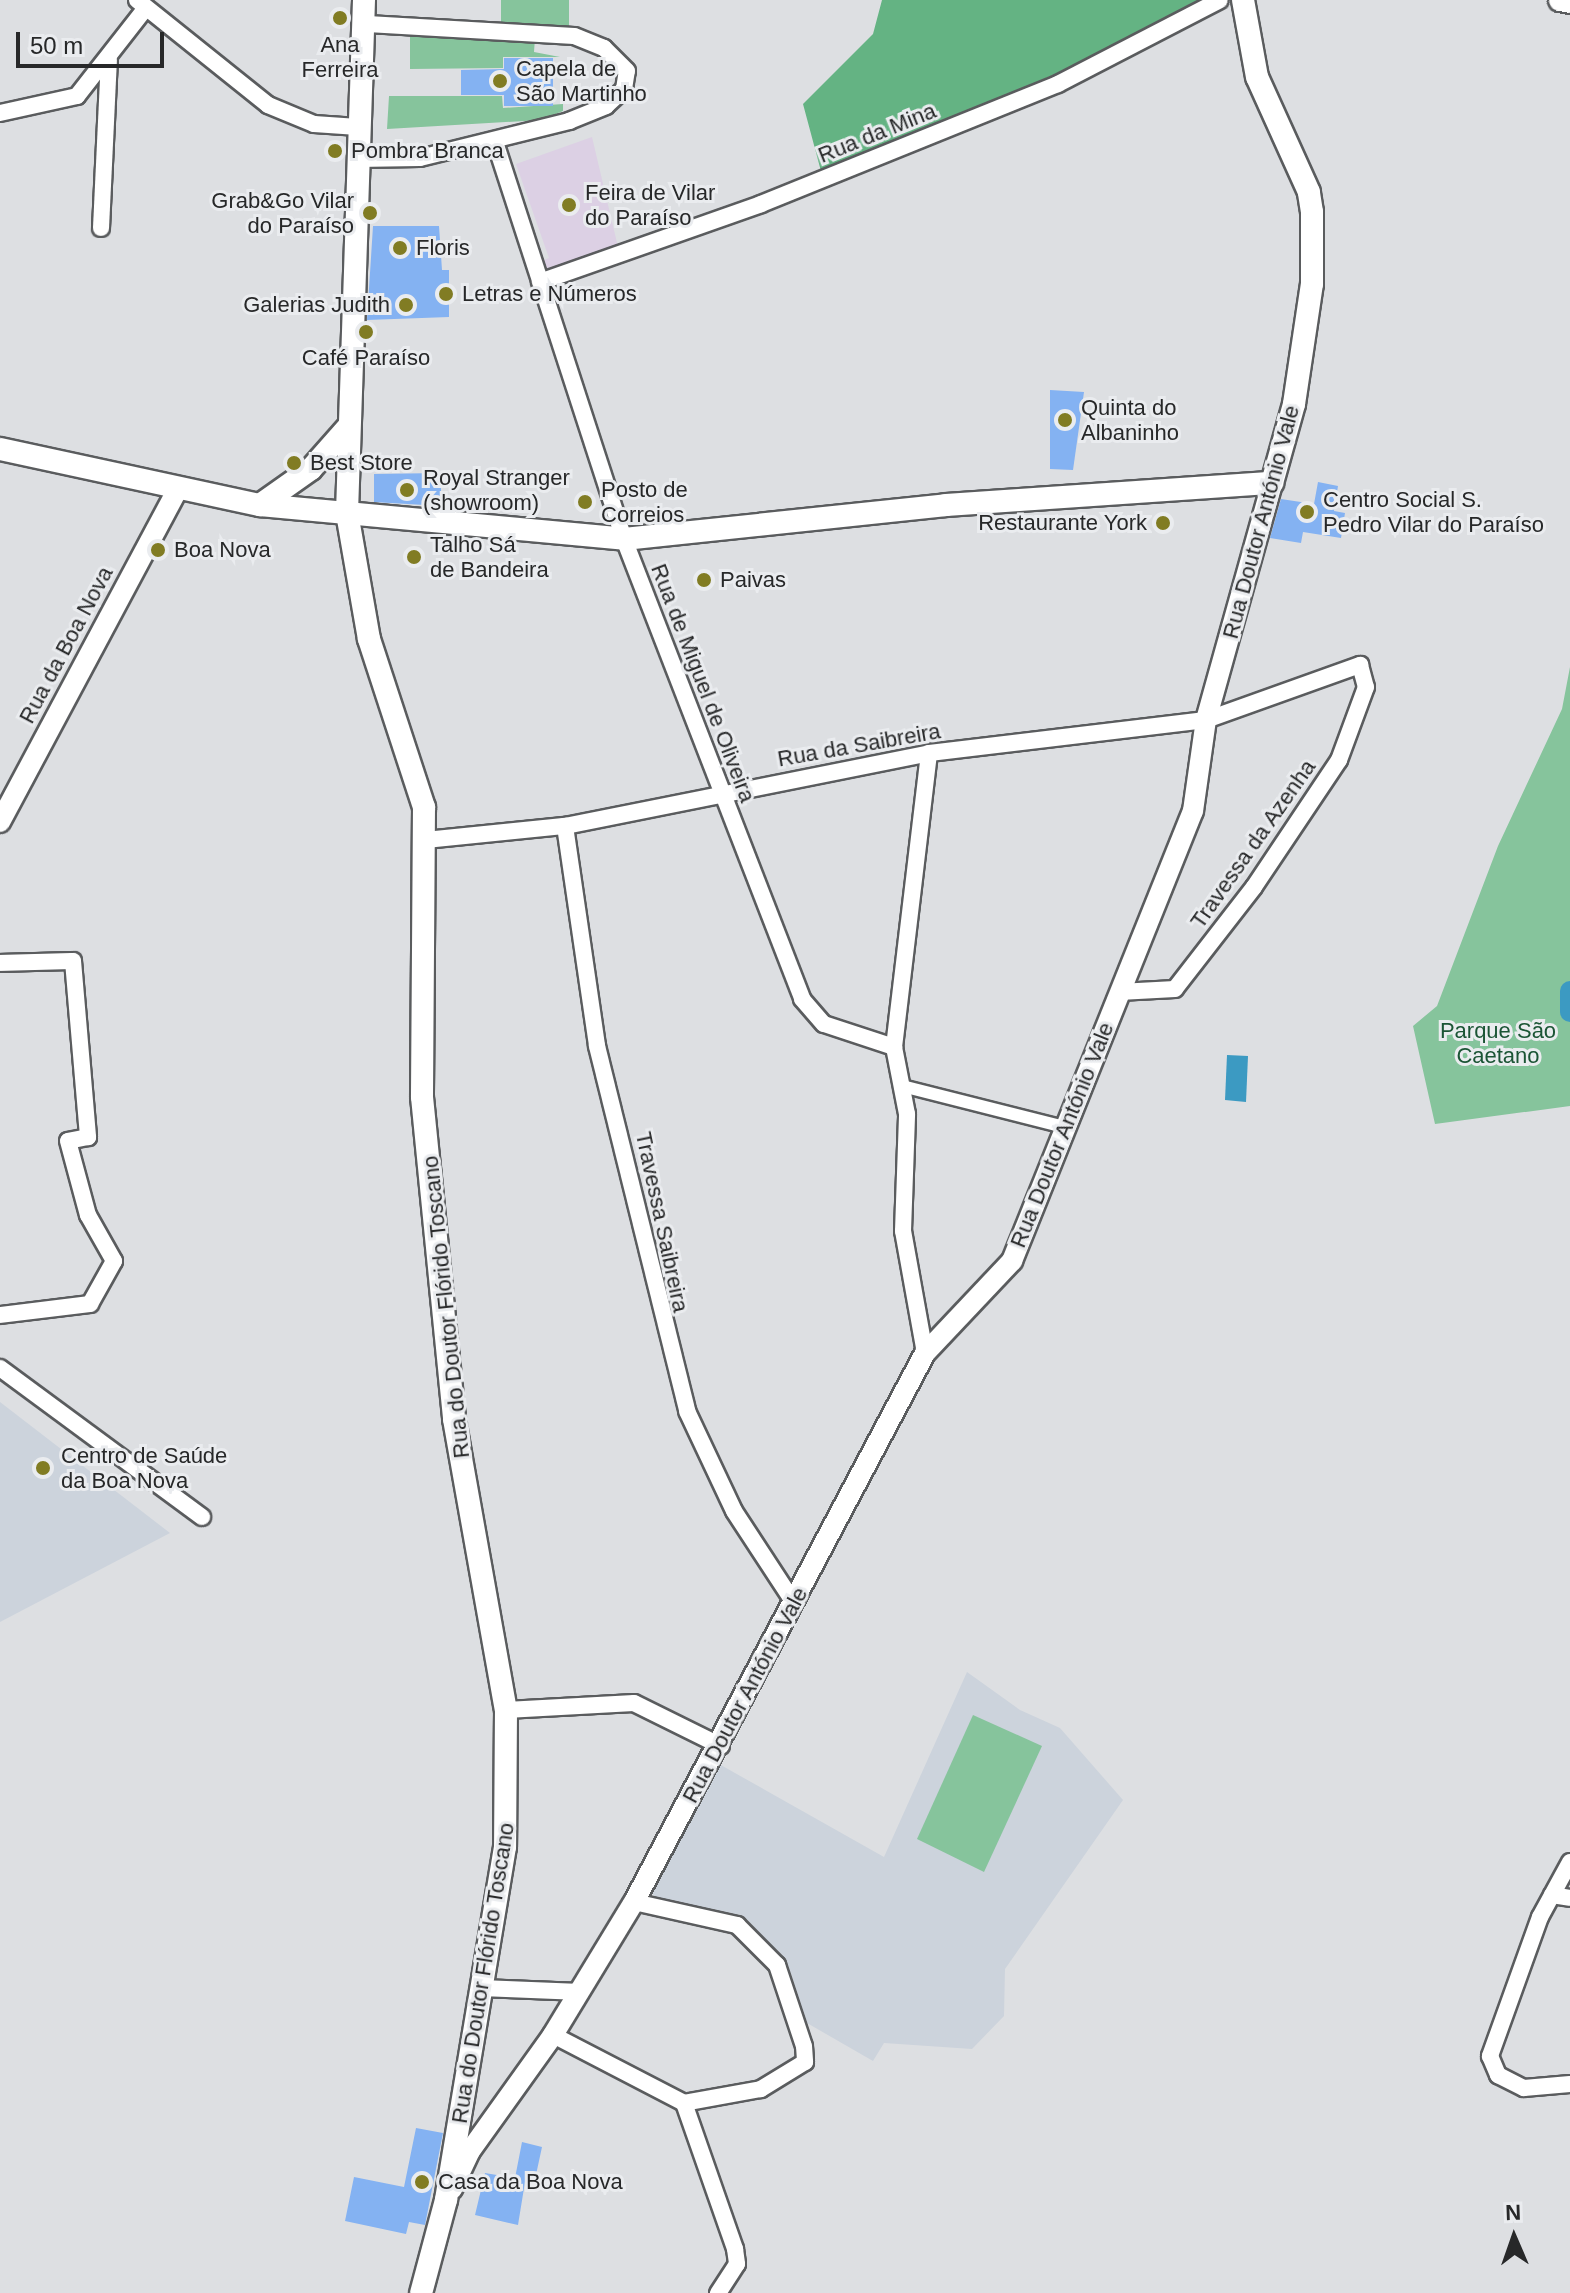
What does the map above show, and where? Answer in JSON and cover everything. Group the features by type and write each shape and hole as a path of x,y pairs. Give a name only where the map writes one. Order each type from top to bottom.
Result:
{"main road":[{"name":"Rua do Doutor Flórido Toscano","path":"364,0 356,159 347,513 361,610 418,776 426,840 422,1097 454,1419 506,1710 507,1822 483,1988 446,2200 421,2293"},
{"name":"Rua Doutor António Vale","path":"1243,0 1257,77 1309,192 1312,212 1312,284 1294,404 1272,483"},
{"path":"1560,0 1570,2"},
{"path":"260,505 311,469 349,426"},
{"path":"0,449 177,491 260,505 624,539 946,505 1272,483"}],"street":[{"name":"Rua da Mina","path":"540,282 761,204 1058,84 1220,0"},
{"path":"0,113 77,96 109,60 141,4 268,105 314,124 358,127"},
{"path":"356,159 420,158 495,142 606,106 624,89 627,71 604,48 574,36 363,24"},
{"path":"101,228 109,60"},
{"name":"Rua de Miguel de Oliveira","path":"495,142 624,539 802,999 824,1024 894,1047"},
{"name":"Rua Doutor António Vale","path":"446,2200 470,2151 553,2035 634,1902 721,1746 793,1601 925,1353 1012,1261 1193,811 1206,720 1272,483"},
{"name":"Rua da Boa Nova","path":"0,822 177,491"},
{"name":"Rua da Saibreira","path":"426,840 565,826 721,791 929,753 1206,720 1360,665"},
{"name":"Travessa da Azenha","path":"1119,992 1175,989 1254,887 1339,760 1366,687 1360,665"},
{"path":"925,1353 903,1231 907,1168 902,1086 894,1047 929,753"},
{"name":"Travessa Saibreira","path":"565,826 597,1046 687,1411 734,1511 793,1601"},
{"path":"0,963 73,961 88,1137 68,1141 88,1215 114,1261 90,1304 0,1315"},
{"path":"902,1086 1064,1127"},
{"path":"0,1368 202,1517"},
{"path":"506,1710 634,1703 721,1746"},
{"path":"1570,1862 1552,1895 1490,2056 1498,2075 1524,2088 1570,2084"},
{"path":"1552,1895 1570,1898"},
{"path":"553,2035 684,2103 761,2089 805,2062 804,2046 777,1965 737,1925 634,1902"},
{"path":"483,1988 579,1992"},
{"path":"684,2103 735,2249 737,2264 718,2293"}],"shaded area":[{"name":"Feira de Vilar do Paraíso","path":"592,137 618,247 545,270 539,262 549,258 516,164"},
{"name":"Centro de Saúde da Boa Nova","path":"0,1402 170,1533 0,1622"},
{"path":"967,1672 1020,1710 1060,1728 1123,1800 1005,1969 1004,2016 972,2049 884,2043 873,2061 807,2023 786,1960 740,1915 654,1898 651,1882 719,1764 884,1857"}],"green space":[{"path":"501,0 569,0 569,26 501,23"},
{"path":"882,0 1200,0 1202,3 1113,49 822,175 803,104 873,34"},
{"path":"410,31 535,38 534,52 560,57 503,57 503,68 410,69"},
{"path":"389,96 502,96 503,108 563,104 563,111 541,120 387,129"},
{"name":"Parque São Caetano","path":"1570,667 1570,1106 1435,1124 1413,1026 1437,1006 1498,846 1562,709"},
{"path":"973,1715 1042,1746 984,1872 917,1839"}],"water":[{"path":"1227,1055 1248,1056 1246,1102 1225,1100"}],"building":[{"name":"Capela de São Martinho","path":"504,58 553,58 553,106 504,106 504,95 461,95 461,70 504,69"},
{"path":"373,226 439,226 442,270 449,270 449,317 367,320"},
{"name":"Quinta do Albaninho","path":"1050,390 1084,392 1073,470 1050,469"},
{"name":"Royal Stranger (showroom)","path":"441,473 441,506 374,502 374,474"},
{"name":"Centro Social S. Pedro Vilar do Paraíso","path":"1318,482 1338,486 1334,511 1345,513 1341,538 1303,532 1301,543 1270,538 1281,499 1314,504"},
{"name":"Casa da Boa Nova","path":"416,2128 443,2133 425,2225 409,2222 406,2234 345,2221 354,2177 404,2187"},
{"path":"522,2142 542,2147 534,2184 525,2182 518,2225 475,2215 485,2173 515,2178"}],"waterway":[{"path":"1570,991 1570,1012"}],"place":[{"name":"Ana Ferreira","path":"340,18"},
{"name":"Capela de São Martinho","path":"500,81"},
{"name":"Pombra Branca","path":"335,151"},
{"name":"Feira de Vilar do Paraíso","path":"569,205"},
{"name":"Grab&Go Vilar do Paraíso","path":"370,213"},
{"name":"Floris","path":"400,248"},
{"name":"Letras e Números","path":"446,294"},
{"name":"Galerias Judith","path":"406,305"},
{"name":"Café Paraíso","path":"366,332"},
{"name":"Quinta do Albaninho","path":"1065,420"},
{"name":"Best Store","path":"294,463"},
{"name":"Royal Stranger (showroom)","path":"407,490"},
{"name":"Posto de Correios","path":"585,502"},
{"name":"Centro Social S. Pedro Vilar do Paraíso","path":"1307,512"},
{"name":"Restaurante York","path":"1163,523"},
{"name":"Boa Nova","path":"158,550"},
{"name":"Talho Sá de Bandeira","path":"414,557"},
{"name":"Paivas","path":"704,580"},
{"name":"Centro de Saúde da Boa Nova","path":"43,1468"},
{"name":"Casa da Boa Nova","path":"422,2182"}]}
